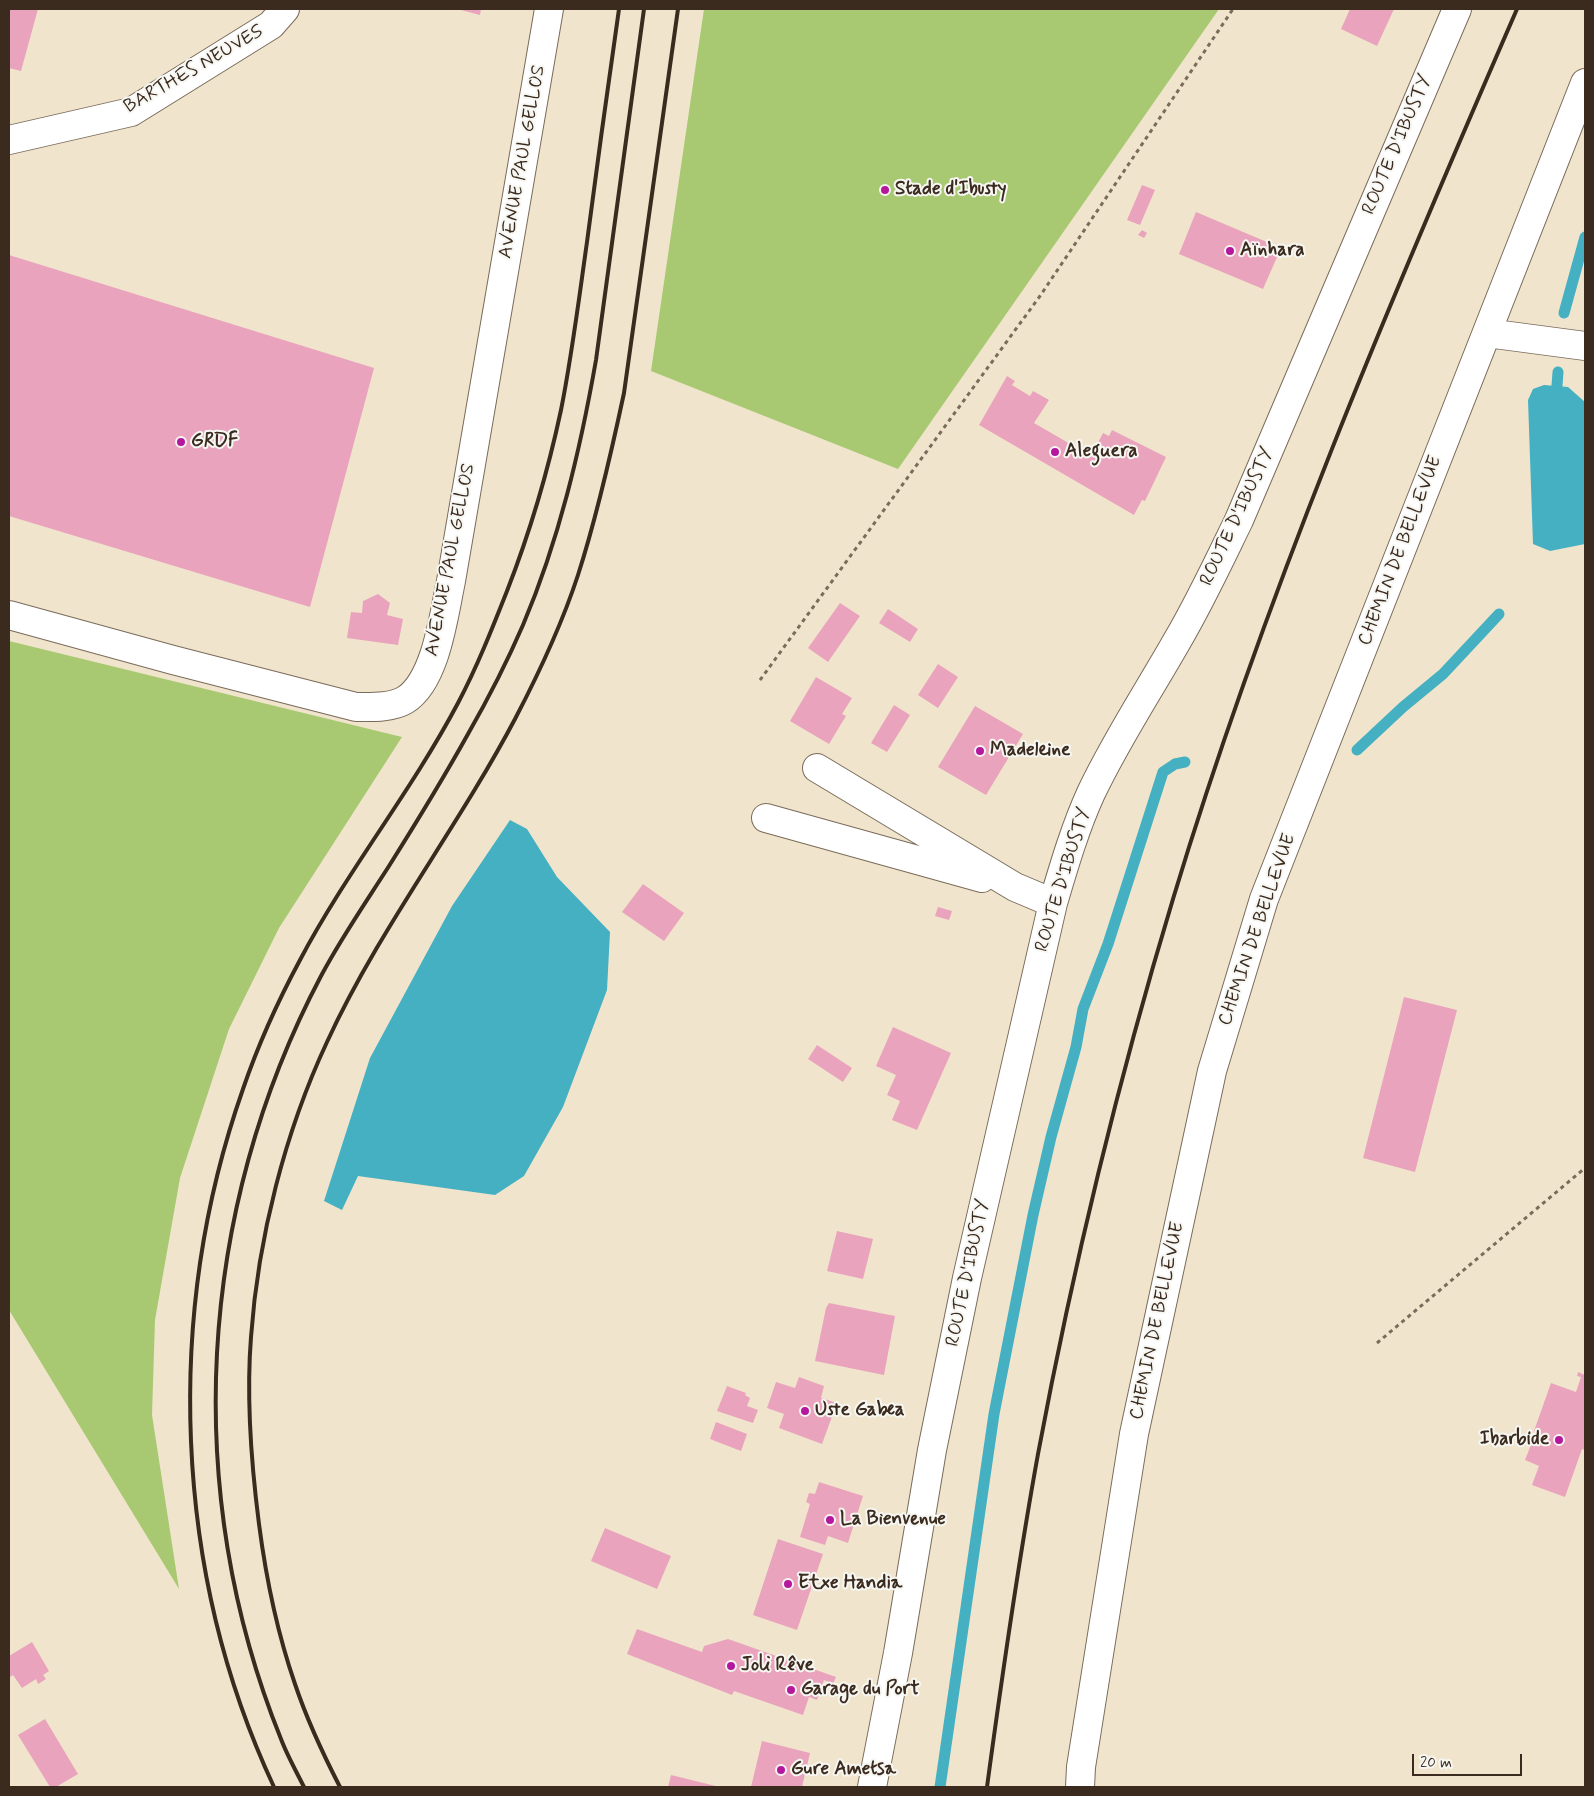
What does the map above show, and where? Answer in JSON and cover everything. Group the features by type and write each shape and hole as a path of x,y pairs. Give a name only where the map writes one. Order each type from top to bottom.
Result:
{"street":[{"name":"BARTHES NEUVES","path":"9,140 131,112 272,25 286,9"},
{"name":"AVENUE PAUL GELLOS","path":"9,615 356,707 386,706 406,700 424,679 437,646 550,9"},
{"name":"ROUTE D'IBUSTY","path":"872,1787 898,1653 940,1411 967,1278 1053,904 1069,850 1091,794 1131,716 1177,641 1211,578 1239,520 1457,9"},
{"name":"CHEMIN DE BELLEVUE","path":"1080,1787 1081,1767 1134,1434 1212,1072 1264,899 1585,83"},
{"path":"1487,333 1585,346"},
{"path":"817,768 1015,887 1053,904"},
{"path":"766,818 1015,887"}],"path":[{"path":"760,680 1040,296 1233,9"},
{"path":"1377,1343 1585,1168"}],"green space":[{"name":"Stade d'Ibusty","path":"704,9 1219,9 898,469 651,371"},
{"path":"9,641 402,737 279,928 229,1029 180,1178 155,1320 152,1415 179,1589 9,1310"}],"water":[{"path":"1544,385 1568,387 1585,402 1585,544 1550,551 1533,544 1528,400 1533,389"},
{"path":"510,820 527,829 557,877 610,932 607,990 563,1107 524,1176 495,1195 358,1176 342,1210 324,1201 370,1058 452,906"}],"building":[{"path":"9,9 38,9 21,71 9,68"},
{"path":"457,9 481,9 480,15"},
{"path":"1350,9 1394,9 1377,46 1341,29"},
{"path":"1142,185 1155,190 1140,225 1127,220"},
{"name":"Aïnhara","path":"1196,212 1281,248 1263,289 1179,254"},
{"path":"1142,230 1147,233 1144,238 1138,235"},
{"name":"GRDF","path":"9,255 374,368 310,607 9,516"},
{"name":"Aleguera","path":"1007,376 1015,381 1012,385 1030,396 1033,391 1049,400 1034,423 1091,456 1103,433 1109,436 1112,430 1166,457 1145,501 1142,500 1134,515 979,425"},
{"path":"378,594 390,603 387,615 403,619 398,645 347,638 351,612 362,613 363,601"},
{"path":"840,603 860,616 828,662 808,648"},
{"path":"888,609 918,629 910,642 879,623"},
{"path":"938,664 958,677 938,708 918,695"},
{"path":"816,677 852,698 842,714 846,716 829,744 790,721"},
{"path":"894,705 910,715 887,752 871,743"},
{"name":"Madeleine","path":"975,706 1023,734 986,795 938,767"},
{"path":"643,884 684,913 664,941 622,912"},
{"path":"938,907 952,911 949,920 935,916"},
{"path":"1404,997 1457,1010 1415,1172 1363,1158"},
{"path":"893,1027 951,1053 917,1130 892,1120 900,1101 887,1095 896,1075 876,1066"},
{"path":"817,1045 852,1068 843,1082 808,1059"},
{"path":"837,1231 873,1239 863,1279 827,1271"},
{"path":"829,1303 895,1316 884,1375 815,1361 826,1308"},
{"name":"Ibarbide","path":"1578,1372 1585,1375 1585,1450 1582,1449 1565,1497 1532,1485 1539,1466 1525,1460 1551,1383 1576,1392 1581,1377 1577,1376"},
{"name":"Uste Gabea","path":"799,1377 824,1386 821,1398 837,1403 822,1444 779,1428 784,1414 767,1408 776,1382 795,1388"},
{"path":"727,1386 746,1393 745,1395 750,1398 747,1406 758,1410 753,1423 717,1411"},
{"path":"716,1422 747,1434 741,1451 710,1439"},
{"name":"La Bienvenue","path":"819,1482 863,1496 848,1543 828,1536 825,1545 800,1537 810,1504 806,1502 809,1493 815,1494"},
{"path":"605,1528 671,1556 657,1589 591,1561"},
{"name":"Etxe Handia","path":"778,1539 823,1554 797,1630 753,1615"},
{"name":"Joli Rêve","path":"637,1629 702,1652 704,1646 728,1639 836,1677 833,1684 824,1680 817,1700 809,1697 803,1715 734,1691 732,1695 627,1654"},
{"path":"32,1642 49,1671 43,1675 46,1679 38,1684 36,1679 22,1688 13,1675 10,1677 9,1675 9,1656"},
{"path":"45,1719 78,1774 56,1787 50,1787 18,1735"},
{"name":"Gure Ametsa","path":"762,1741 810,1753 802,1787 751,1787"},
{"path":"671,1775 720,1787 668,1787"}],"waterway":[{"path":"1564,313 1585,237"},
{"path":"1556,399 1558,372"},
{"path":"1357,750 1403,707 1443,674 1499,614"},
{"path":"940,1787 994,1414 1033,1215 1051,1137 1076,1047 1083,1009 1108,944 1163,772 1175,764 1185,762"}],"railway":[{"path":"274,1787 240,1704 215,1618 199,1531 191,1441 191,1352 200,1263 218,1175 243,1089 269,1023 318,927 420,768 458,703 490,634 523,546 538,501 565,389 619,9"},
{"path":"304,1787 281,1739 249,1645 228,1549 217,1451 217,1353 227,1256 248,1160 280,1066 321,976 345,934 429,801 483,707 523,625 547,561 567,495 583,428 596,360 644,9"},
{"path":"340,1787 310,1724 283,1645 273,1605 259,1524 250,1431 249,1384 255,1300 267,1224 286,1149 298,1112 327,1042 370,959 468,800 515,719 550,648 578,575 603,485 624,393 678,9"},
{"path":"987,1787 1024,1537 1038,1454 1066,1314 1115,1105 1173,899 1209,785 1289,560 1377,339 1517,9"}],"place":[{"name":"Stade d'Ibusty","path":"885,190"},
{"name":"Aïnhara","path":"1230,251"},
{"name":"GRDF","path":"181,442"},
{"name":"Aleguera","path":"1055,452"},
{"name":"Madeleine","path":"980,751"},
{"name":"Uste Gabea","path":"805,1411"},
{"name":"Ibarbide","path":"1559,1440"},
{"name":"La Bienvenue","path":"830,1520"},
{"name":"Etxe Handia","path":"788,1584"},
{"name":"Joli Rêve","path":"731,1666"},
{"name":"Garage du Port","path":"791,1690"},
{"name":"Gure Ametsa","path":"781,1770"}]}
